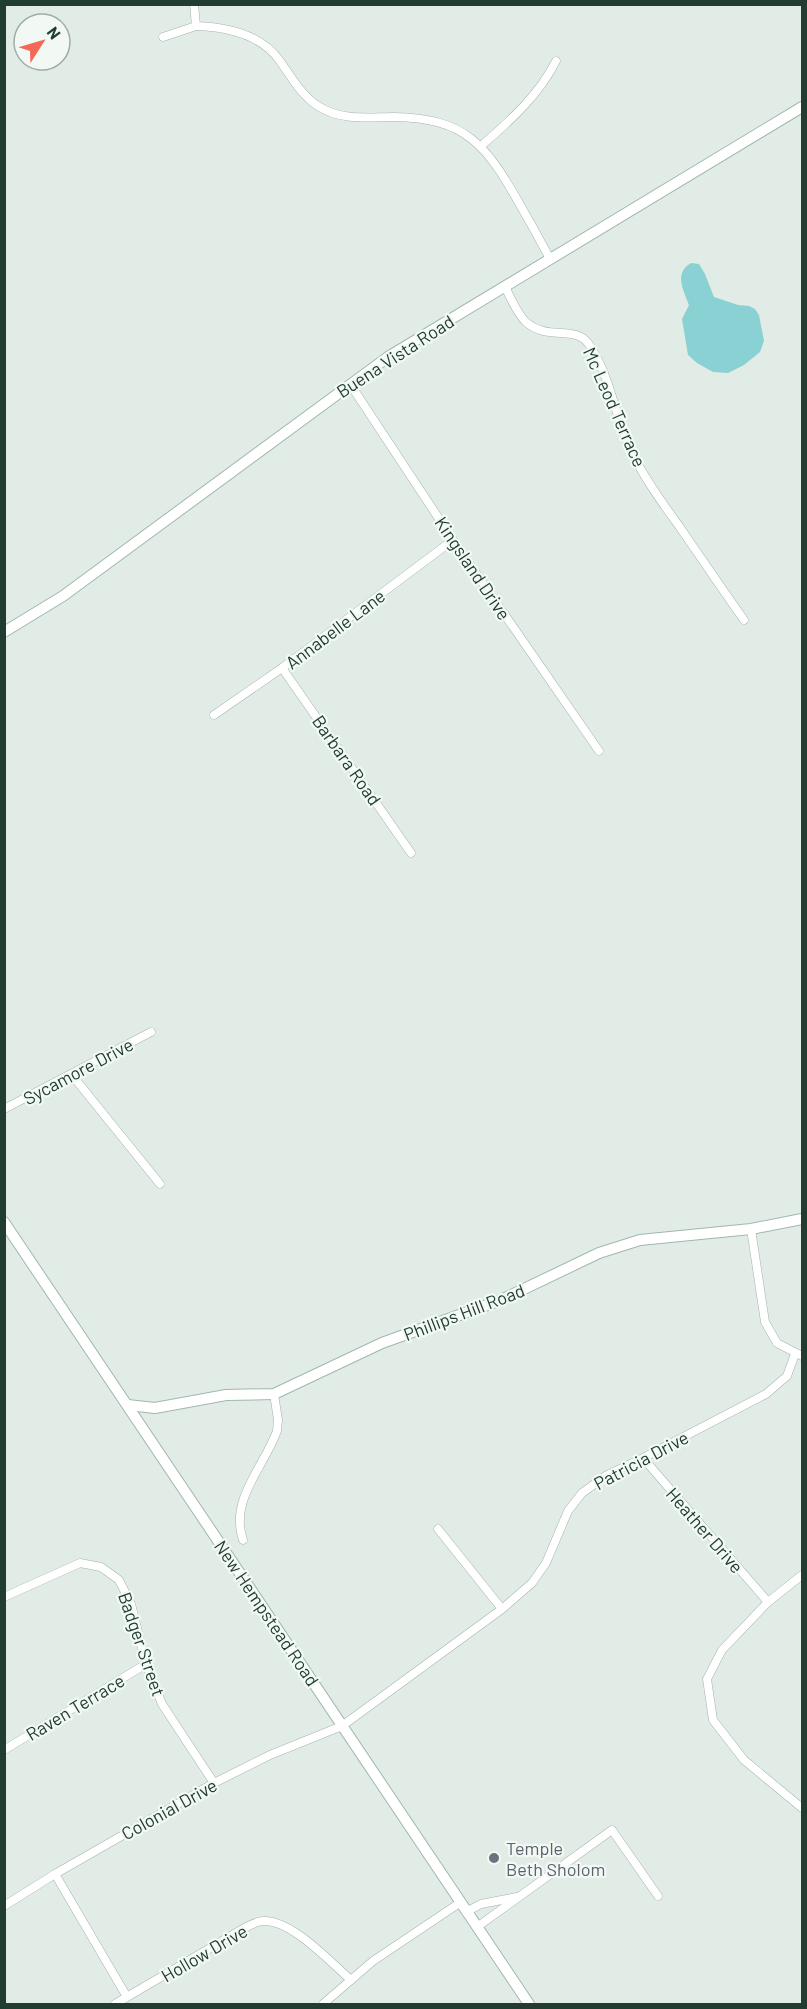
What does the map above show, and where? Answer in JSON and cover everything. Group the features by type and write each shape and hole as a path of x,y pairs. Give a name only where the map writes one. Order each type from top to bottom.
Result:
{"street":[{"path":"194,4 196,26"},
{"path":"164,37 196,26 221,27 256,39 279,59 303,93 318,106 350,117 414,118 436,121 456,128 481,146 501,170 550,260"},
{"path":"481,146 526,104 549,75 556,61"},
{"name":"Buena Vista Road","path":"4,632 63,596 350,384 427,332 802,108"},
{"name":"Mc Leod Terrace","path":"505,287 524,320 533,328 544,333 577,335 586,340 599,363 633,457 744,620"},
{"name":"Kingsland Drive","path":"350,384 453,540 599,751"},
{"name":"Annabelle Lane","path":"214,715 282,668 453,540"},
{"name":"Barbara Road","path":"282,668 411,853"},
{"name":"Sycamore Drive","path":"4,1109 151,1032"},
{"path":"72,1075 160,1184"},
{"name":"Phillips Hill Road","path":"128,1405 155,1408 226,1395 274,1394 382,1343 501,1300 599,1253 640,1240 751,1229 802,1219"},
{"path":"751,1229 765,1322 777,1343 799,1355"},
{"name":"New Hempstead Road","path":"7,1230 128,1405 529,2004"},
{"name":"Patricia Drive","path":"342,1726 502,1609 532,1583 546,1563 568,1511 582,1493 606,1474 643,1458 766,1394 787,1376 799,1355"},
{"path":"243,1540 238,1524 242,1502 277,1431 278,1413 274,1394"},
{"name":"Heather Drive","path":"643,1458 768,1602"},
{"path":"438,1529 502,1609"},
{"name":"Badger Street","path":"4,1597 80,1563 101,1567 119,1580 132,1604 146,1664 162,1704 214,1783"},
{"path":"802,1575 768,1602 722,1650 707,1679 713,1720 744,1760 802,1808"},
{"name":"Raven Terrace","path":"4,1750 146,1664"},
{"name":"Colonial Drive","path":"4,1906 55,1874 214,1783 270,1755 342,1726"},
{"path":"477,1927 612,1830 658,1896"},
{"path":"55,1874 127,1997"},
{"path":"323,2004 373,1961 464,1907 521,1896"},
{"name":"Hollow Drive","path":"115,2004 241,1930 262,1921 284,1925 351,1980"}],"water":[{"path":"691,263 699,264 714,297 749,306 759,315 764,341 760,352 744,365 728,373 713,372 688,355 682,319 689,305 681,276"}],"place":[{"name":"Temple Beth Sholom","path":"494,1858"}]}
